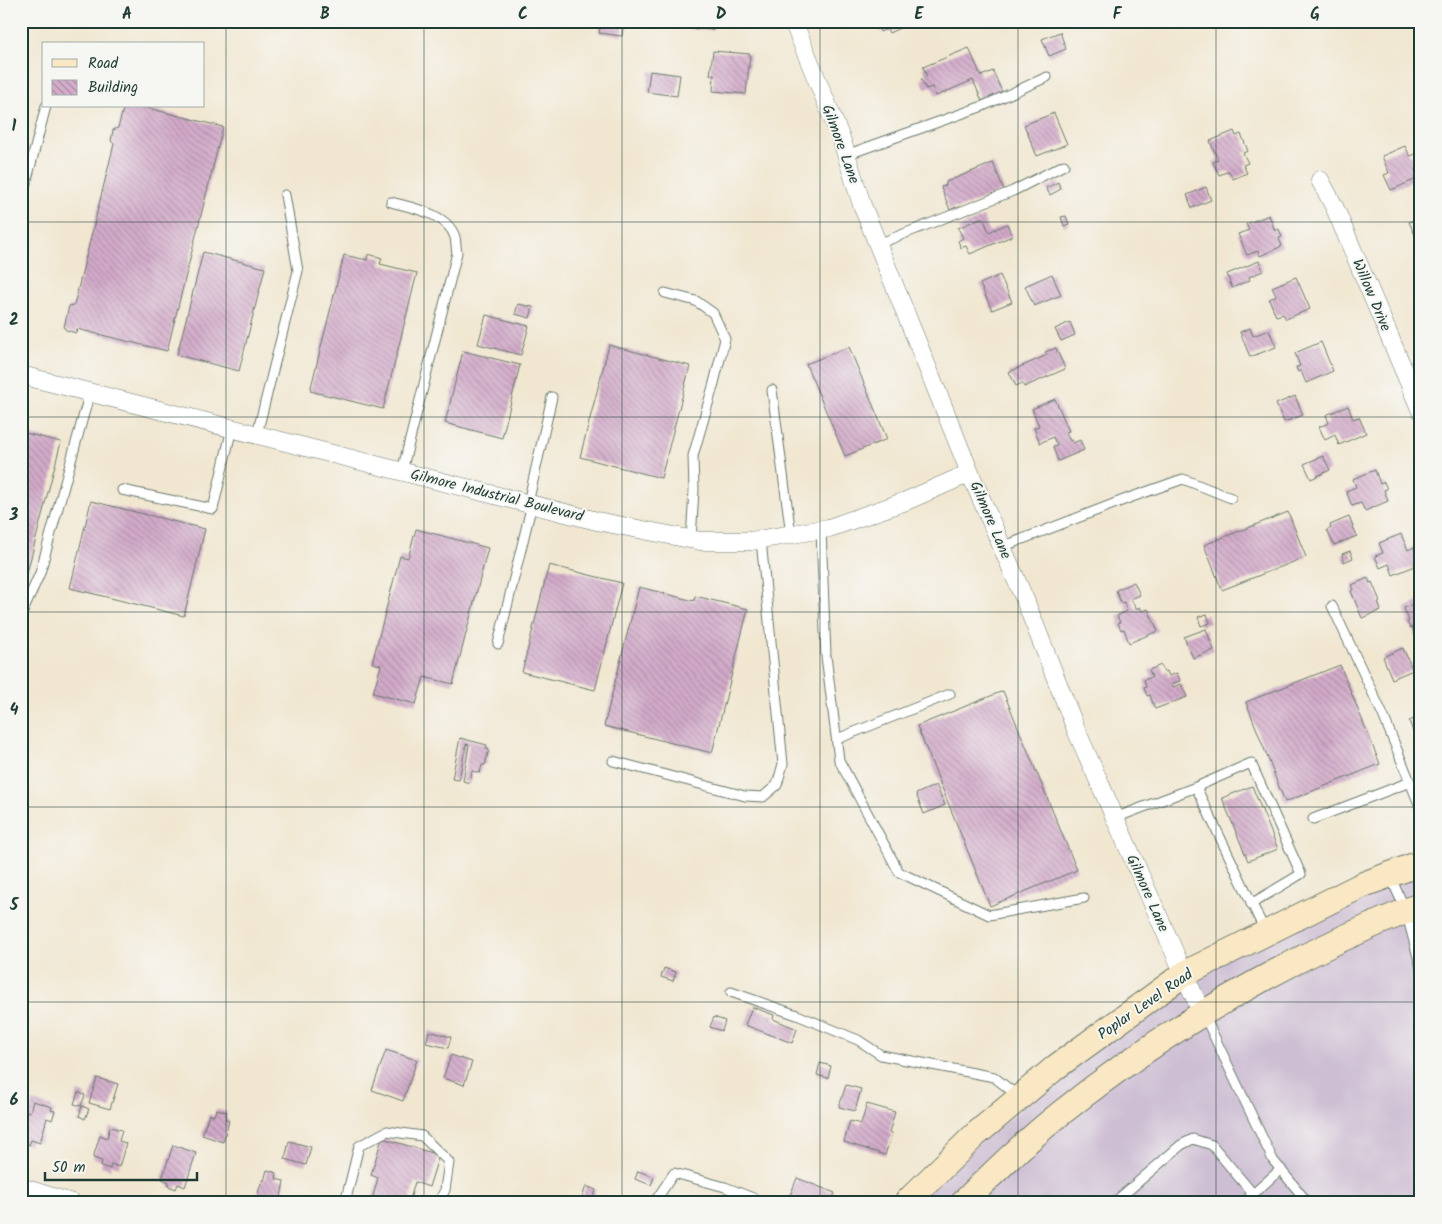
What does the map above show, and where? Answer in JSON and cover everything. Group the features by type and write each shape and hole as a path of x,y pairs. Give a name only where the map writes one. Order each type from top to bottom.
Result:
{"main road":[{"name":"Poplar Level Road","path":"906,1203 975,1135 1056,1067 1184,974 1362,885 1421,863"},
{"path":"963,1203 1060,1114 1121,1067 1202,1013 1284,966 1362,928 1414,908"}],"street":[{"name":"Gilmore Lane","path":"793,21 846,155 862,205 970,473 1025,600 1077,732 1202,1013"},
{"name":"Willow Drive","path":"1320,180 1334,206 1421,411"},
{"name":"Gilmore Industrial Boulevard","path":"21,375 597,520 691,540 761,540 820,530 848,523 906,501 970,473"},
{"path":"21,1187 72,1203"}],"lane":[{"path":"846,155 983,106 1047,77"},
{"path":"21,202 45,108"},
{"path":"878,244 1012,191 1064,165"},
{"path":"256,434 298,271 285,195"},
{"path":"391,202 430,212 444,223 455,236 456,254 402,471"},
{"path":"665,294 696,301 713,313 725,339 693,456 694,490 691,540"},
{"path":"772,390 791,536"},
{"path":"21,616 40,573 90,392"},
{"path":"498,644 552,397"},
{"path":"122,490 213,509 232,428"},
{"path":"1002,548 1183,479 1231,498"},
{"path":"820,530 826,656 839,760 899,872 989,915 1084,898"},
{"path":"613,761 745,796 763,796 778,785 783,764 761,540"},
{"path":"1332,606 1384,714 1421,808"},
{"path":"837,739 950,694"},
{"path":"1115,818 1196,787 1251,763 1301,874 1251,904"},
{"path":"1313,819 1410,782"},
{"path":"1196,787 1266,932"},
{"path":"1389,875 1414,908 1421,968"},
{"path":"731,992 806,1018 858,1040 881,1055 994,1077 1020,1097"},
{"path":"1202,1013 1273,1160 1308,1203"},
{"path":"345,1203 359,1146 387,1131 422,1136 449,1162 444,1190 438,1203"},
{"path":"1116,1202 1181,1145 1193,1138 1212,1145 1253,1194"},
{"path":"1243,1203 1281,1169"},
{"path":"654,1203 674,1173 725,1187 766,1203"}],"shaded area":[{"path":"1421,864 1421,1203 906,1203 1184,974"}],"building":[{"path":"601,21 624,21 622,36 599,33"},
{"path":"670,21 713,21 713,30 670,27"},
{"path":"876,21 915,21 889,33 887,29 880,32"},
{"path":"1060,32 1066,49 1049,56 1042,39"},
{"path":"969,48 981,76 993,71 1002,92 982,101 973,80 936,96 932,87 926,89 921,79 927,76 923,67"},
{"path":"713,51 750,54 746,94 713,91 714,75 710,75"},
{"path":"650,71 680,75 677,96 647,92"},
{"path":"123,108 148,108 223,127 167,351 77,329 76,333 66,330 64,327 69,306 74,305 114,144 111,141 113,130 118,128"},
{"path":"1054,113 1067,144 1037,156 1024,125"},
{"path":"1234,131 1236,136 1241,134 1248,151 1243,153 1248,163 1243,165 1247,173 1233,179 1229,171 1219,175 1213,162 1218,160 1210,141"},
{"path":"1405,146 1410,156 1419,153 1421,155 1421,168 1415,170 1419,178 1391,190 1384,175 1389,173 1382,156"},
{"path":"993,163 1004,190 950,210 941,187 946,185 946,182"},
{"path":"1058,182 1061,189 1050,195 1046,188"},
{"path":"1206,187 1211,200 1192,208 1187,195"},
{"path":"1269,215 1275,231 1279,229 1282,237 1279,238 1282,246 1260,256 1258,251 1247,255 1238,234 1249,230 1246,224"},
{"path":"1066,216 1069,224 1064,226 1061,217"},
{"path":"983,217 989,232 1007,224 1012,236 970,254 966,246 961,248 958,241 963,238 958,228"},
{"path":"1421,217 1421,248 1409,222"},
{"path":"203,252 265,268 239,371 177,355"},
{"path":"368,254 382,258 380,264 417,273 383,409 310,391 344,255 367,260"},
{"path":"1259,261 1263,271 1249,277 1250,280 1232,288 1227,274"},
{"path":"1052,274 1061,295 1034,306 1025,286"},
{"path":"1000,275 1012,302 992,310 980,284"},
{"path":"1296,277 1310,309 1286,319 1283,314 1276,316 1269,299 1276,296 1272,287"},
{"path":"518,304 533,307 530,318 515,314"},
{"path":"486,315 529,326 521,355 478,344"},
{"path":"1070,322 1075,335 1061,341 1055,329"},
{"path":"1250,328 1253,336 1269,330 1276,347 1250,357 1240,332"},
{"path":"1321,342 1333,371 1306,383 1301,371 1298,372 1296,367 1300,366 1295,353"},
{"path":"609,345 690,366 661,478 580,457"},
{"path":"849,347 887,439 845,456 806,364"},
{"path":"1056,348 1065,369 1024,387 1022,383 1016,386 1009,372 1047,355 1045,352"},
{"path":"463,351 520,365 502,438 445,423"},
{"path":"1295,396 1303,415 1284,422 1276,404"},
{"path":"1055,399 1069,431 1066,432 1070,441 1072,440 1073,443 1080,440 1084,450 1058,461 1053,447 1057,446 1053,437 1040,443 1034,428 1039,426 1032,409"},
{"path":"1348,406 1353,419 1359,417 1366,433 1339,445 1335,435 1325,440 1319,427 1329,423 1326,415"},
{"path":"21,432 61,442 27,573 21,571"},
{"path":"1323,456 1330,470 1311,479 1304,464"},
{"path":"1375,470 1380,484 1384,482 1387,489 1384,490 1388,501 1365,511 1361,503 1352,506 1346,491 1356,487 1353,479"},
{"path":"91,501 205,529 184,616 70,588"},
{"path":"1288,512 1306,557 1222,590 1204,545"},
{"path":"1349,517 1357,536 1334,545 1327,530 1331,528 1330,525"},
{"path":"416,529 488,548 453,684 424,677 416,704 373,693 381,665 372,663 400,556 408,558"},
{"path":"1401,534 1408,550 1414,547 1419,562 1414,564 1415,566 1393,575 1389,564 1380,568 1375,556 1383,553 1379,543"},
{"path":"1350,551 1353,558 1344,562 1342,554"},
{"path":"549,565 622,583 595,690 522,672"},
{"path":"1368,578 1370,583 1372,582 1380,601 1378,602 1381,610 1362,618 1351,591 1354,590 1352,585"},
{"path":"1134,582 1140,595 1131,599 1136,609 1140,607 1142,611 1148,609 1158,631 1129,643 1124,629 1121,630 1118,623 1120,622 1117,616 1127,611 1124,602 1121,603 1116,590"},
{"path":"639,587 694,601 695,596 748,609 712,753 604,726"},
{"path":"1421,601 1421,641 1418,642 1412,627 1410,628 1407,622 1409,621 1404,608"},
{"path":"1207,614 1210,623 1201,626 1198,617"},
{"path":"1206,629 1214,650 1193,658 1184,637"},
{"path":"1403,648 1413,670 1392,679 1383,657"},
{"path":"1161,665 1164,672 1167,671 1169,676 1177,673 1180,681 1172,684 1173,687 1181,684 1187,697 1155,709 1150,695 1147,696 1144,680 1152,677 1149,670"},
{"path":"1340,665 1380,764 1285,802 1246,702"},
{"path":"1003,691 1077,870 990,906 917,726"},
{"path":"1421,716 1421,737 1416,739 1409,721"},
{"path":"460,738 487,745 486,749 489,749 485,765 482,765 480,773 472,771 470,783 463,781 469,745 466,744 459,780 452,779"},
{"path":"936,785 945,805 924,814 916,794"},
{"path":"1252,786 1278,849 1248,861 1222,798"},
{"path":"664,968 676,972 673,981 661,977"},
{"path":"752,1007 774,1015 773,1019 797,1029 792,1043 745,1025"},
{"path":"714,1017 725,1021 722,1031 710,1027"},
{"path":"429,1031 451,1037 448,1048 426,1043"},
{"path":"386,1050 417,1060 403,1101 372,1090"},
{"path":"451,1055 472,1062 464,1085 443,1078"},
{"path":"820,1063 831,1066 828,1078 817,1075"},
{"path":"97,1078 118,1084 110,1109 89,1103"},
{"path":"846,1085 861,1089 855,1111 839,1107"},
{"path":"78,1092 85,1095 81,1106 74,1104"},
{"path":"33,1101 52,1107 51,1110 55,1111 52,1120 47,1118 40,1143 31,1140 29,1145 21,1142 21,1110 30,1112"},
{"path":"867,1104 895,1112 889,1133 892,1134 885,1155 844,1142 850,1121 861,1124"},
{"path":"82,1106 89,1109 85,1119 79,1116"},
{"path":"216,1109 227,1112 225,1119 229,1121 223,1142 202,1135 209,1114 214,1116"},
{"path":"110,1127 122,1130 119,1141 126,1143 119,1167 111,1164 110,1169 101,1166 102,1161 93,1158 100,1135 107,1138"},
{"path":"382,1138 439,1155 429,1187 415,1182 409,1203 371,1203 378,1178 371,1175"},
{"path":"289,1141 311,1147 306,1165 285,1159"},
{"path":"173,1145 196,1153 185,1187 178,1184 176,1189 168,1186 169,1182 162,1179"},
{"path":"267,1170 277,1173 276,1179 284,1181 280,1203 255,1203"},
{"path":"638,1171 654,1177 651,1185 635,1179"},
{"path":"797,1178 835,1193 831,1203 792,1203 788,1201"},
{"path":"586,1186 596,1190 591,1203 581,1201"}]}
